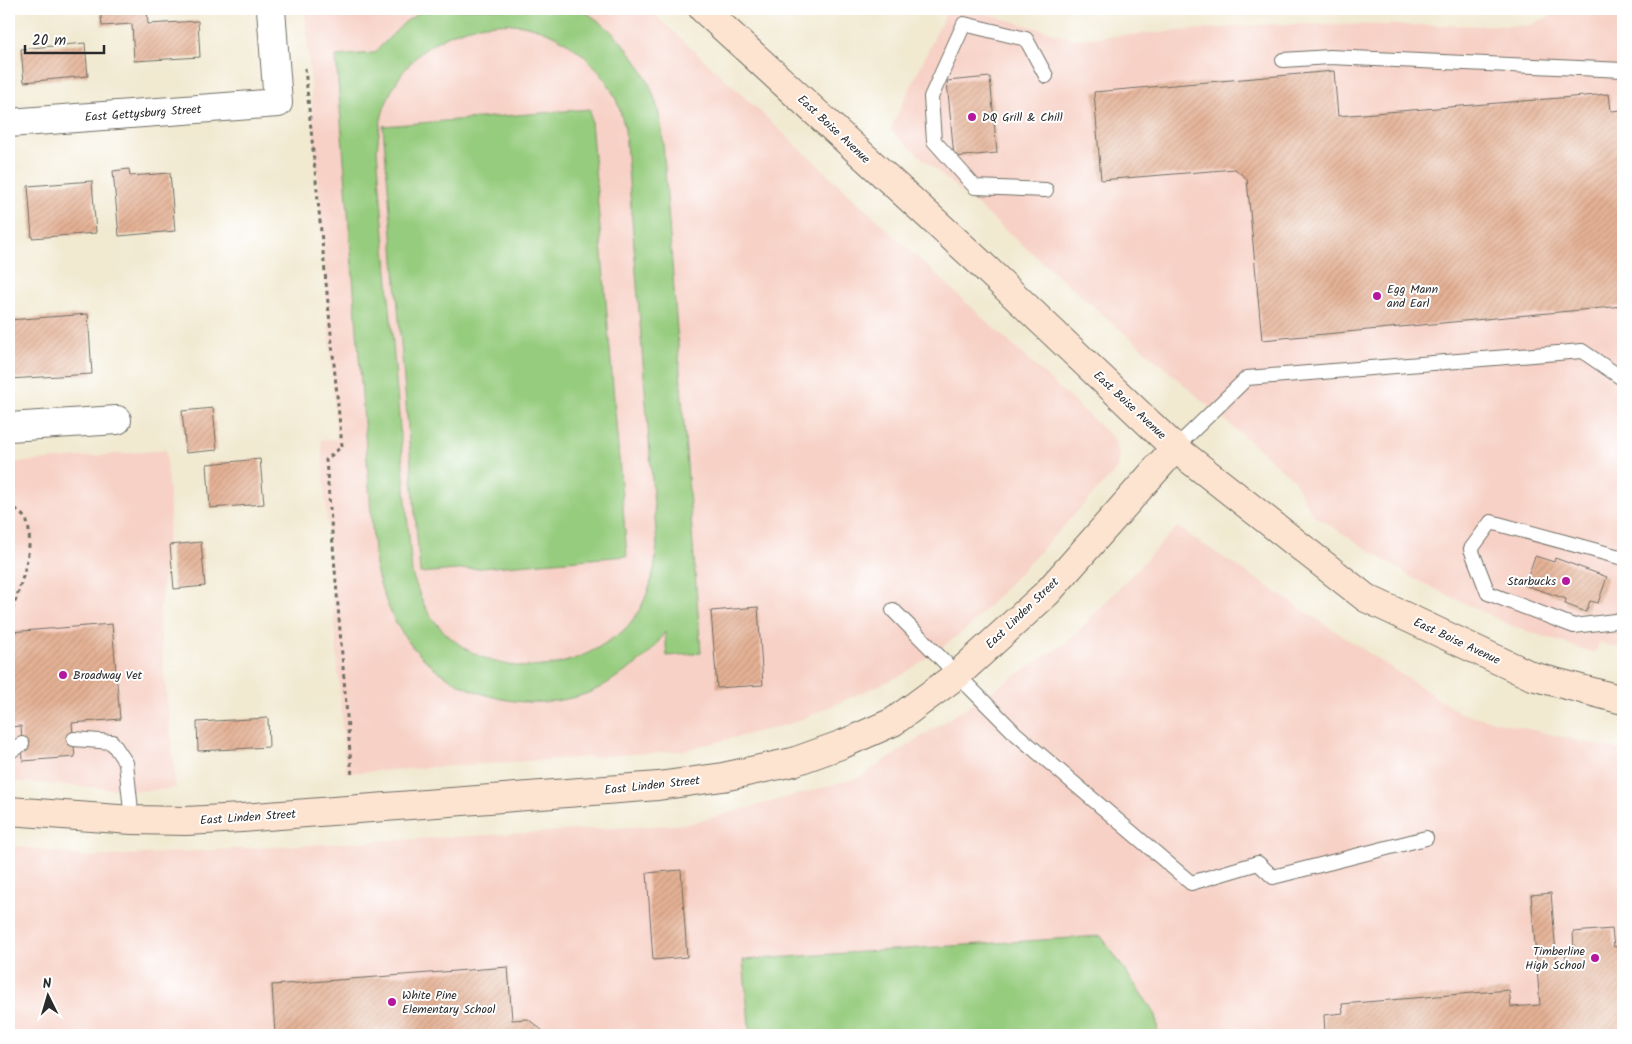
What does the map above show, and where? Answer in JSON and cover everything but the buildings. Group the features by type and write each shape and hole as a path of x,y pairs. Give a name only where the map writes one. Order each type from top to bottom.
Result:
{"street":[{"name":"East Gettysburg Street","path":"9,123 278,103 270,9"},
{"name":"East Boise Avenue","path":"703,9 977,260 1175,448 1366,598 1532,676 1623,698"},
{"path":"9,427 117,420"},
{"name":"East Linden Street","path":"9,811 132,820 186,821 356,810 658,786 723,777 793,762 843,744 893,722 957,674 1047,593 1175,448"}],"lane":[{"path":"1046,76 1026,39 964,24 931,97 934,141 975,187 1046,190"},
{"path":"1283,60 1330,57 1623,70"},
{"path":"1175,448 1247,378 1582,351 1623,380"},
{"path":"1623,558 1491,522 1471,549 1488,593 1574,626 1623,620"},
{"path":"893,610 1015,733 1191,883 1258,863 1273,877 1426,838"},
{"path":"74,739 112,742 126,763 132,820"},
{"path":"9,752 22,744"}],"path":[{"path":"305,67 342,446 326,460 352,777"},
{"path":"9,504 27,521 31,542 9,620"}],"shaded area":[{"path":"305,9 649,9 1114,439 1119,454 1117,469 967,629 904,674 793,723 681,751 346,773 321,440 337,439"},
{"path":"948,9 969,9 1075,39 1271,24 1528,26 1565,9 1623,9 1623,649 1600,643 1594,653 1512,626 1413,578 1312,514 1294,480 890,130"},
{"path":"166,450 170,514 159,620 176,788 139,791 9,781 9,463"},
{"path":"1177,527 1460,713 1623,751 1623,1035 9,1035 9,845 88,857 688,824 858,778 1070,640"}],"green space":[{"path":"425,9 580,9 605,26 627,48 651,89 662,129 701,653 667,656 665,632 654,648 641,661 598,689 580,696 555,701 536,702 500,699 465,687 434,668 411,645 391,613 375,565 336,56 374,53 405,22","holes":["496,24 530,27 547,32 563,40 578,51 603,76 619,107 625,129 657,545 652,579 648,590 639,610 625,629 584,655 560,663 535,667 511,665 487,659 465,648 445,632 428,612 412,574 377,150 381,119 387,101 395,84 416,57 429,46 459,31"]},
{"path":"590,109 627,556 420,573 383,126"},
{"path":"1101,936 1156,1015 1158,1035 750,1035 743,960"}],"place":[{"name":"DQ Grill & Chill","path":"972,117"},
{"name":"Egg Mann and Earl","path":"1377,296"},
{"name":"Starbucks","path":"1566,581"},
{"name":"Broadway Vet","path":"63,675"},
{"name":"Timberline High School","path":"1595,958"},
{"name":"White Pine Elementary School","path":"392,1002"}]}
